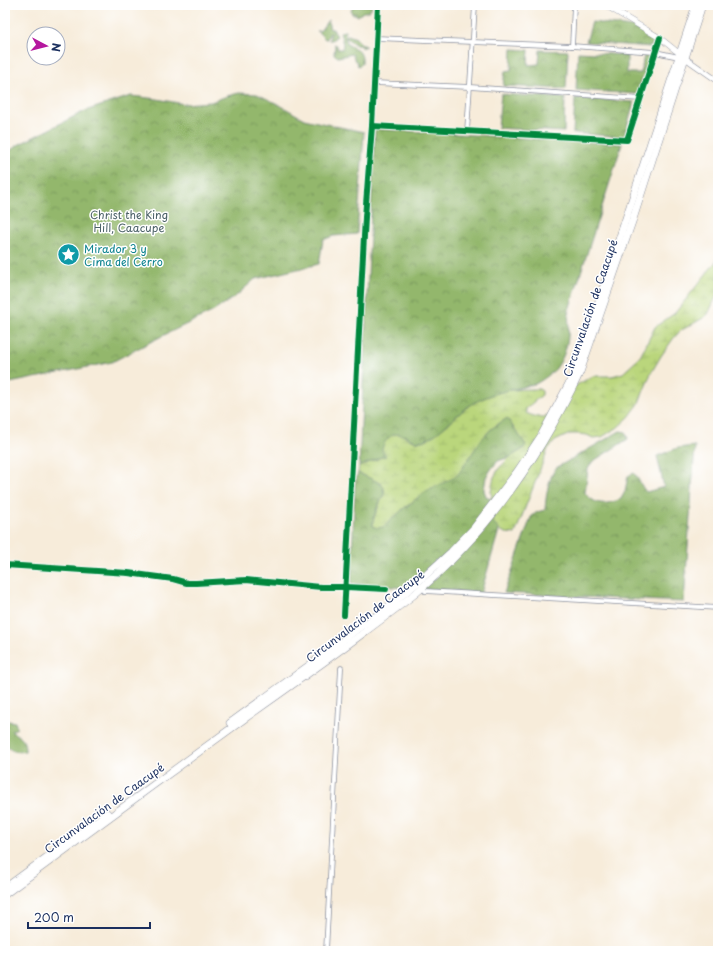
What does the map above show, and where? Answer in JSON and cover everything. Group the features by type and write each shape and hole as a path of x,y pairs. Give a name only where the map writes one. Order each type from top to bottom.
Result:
{"highway":[{"name":"Circunvalación de Caacupé","path":"5,894 408,600 458,553 497,510 535,455 569,396 580,372 634,216 696,5"},
{"name":"Circunvalación de Caacupé","path":"5,888 383,611 451,552 487,512 517,472 541,436 572,378 681,56 702,5"}],"street":[{"path":"344,615 378,5"},
{"path":"467,132 475,5"},
{"path":"572,46 574,5"},
{"path":"605,5 660,38 681,56 718,81"},
{"path":"376,38 572,46 656,52 681,56"},
{"path":"372,126 627,140 660,38"},
{"path":"374,83 470,87 640,98"},
{"path":"5,565 128,573 196,584 246,580 321,587 386,589"},
{"path":"425,591 718,608"},
{"path":"326,951 341,668"}],"green space":[{"path":"353,5 371,5 372,7 358,16 352,14 351,11"},
{"path":"328,20 330,29 333,29 337,36 332,40 329,40 331,33 327,39 325,39 317,31 320,31"},
{"path":"592,22 632,27 654,40 651,47 586,42"},
{"path":"345,31 345,36 348,35 356,38 361,44 366,46 362,48 362,46 356,45 345,37 348,45 355,48 361,54 362,64 358,66 352,54 338,57 334,54 334,44 337,45 338,49 342,49 343,44 340,32"},
{"path":"512,49 529,50 528,65 539,64 540,50 568,51 566,89 503,86 505,71 511,70"},
{"path":"578,52 627,55 627,73 641,73 644,54 650,55 637,94 576,90"},
{"name":"Christ the King Hill, Caacupe","path":"239,93 257,94 304,119 364,132 357,234 333,236 323,240 319,264 255,279 236,296 214,311 112,362 5,384 5,154 18,145 85,111 131,96 184,104 211,102"},
{"path":"501,94 565,98 564,132 498,128"},
{"path":"575,98 634,102 624,137 573,133"},
{"path":"375,129 622,144 568,313 569,327 564,355 555,369 547,377 535,384 500,392 475,402 463,410 432,437 421,441 415,441 404,435 386,456 359,467"},
{"path":"718,259 718,293 708,314 680,331 673,339 651,373 638,405 629,417 617,428 602,437 593,438 587,435 570,434 555,441 548,449 515,534 506,533 499,530 493,522 491,492 494,477 499,468 510,457 522,450 526,445 507,418 491,429 481,440 457,476 425,492 383,527 377,528 373,526 374,517 384,490 381,484 358,473 359,467 386,456 382,450 383,446 390,437 400,434 410,440 419,441 432,437 475,402 511,390 539,389 542,391 542,395 526,409 526,413 542,418 557,410 571,388 593,376 612,376 623,373 635,362 641,355 655,327 675,313"},
{"path":"507,418 526,445 522,450 510,457 498,461 486,477 484,490 486,496 492,499 494,504 493,522 499,530 481,593 351,584 355,483 358,473 376,481 383,487 384,493 377,508 373,526 383,527 425,492 435,487 473,452 491,429"},
{"path":"620,431 626,432 628,439 592,462 588,469 585,493 597,502 606,503 621,499 625,491 628,476 634,473 646,492 664,487 657,456 678,448 695,446 684,602 504,593 531,517 537,512 545,510 549,482 553,472 556,468"},
{"path":"5,721 15,722 17,728 11,731 23,741 25,751 14,751 5,745"}],"cycle path":[{"path":"344,615 378,5"},
{"path":"372,126 627,140 660,38"},
{"path":"5,565 128,573 173,579 187,583 246,580 321,587 386,589"}],"place":[{"name":"Mirador 3 y Cima del Cerro","path":"68,254"}]}
